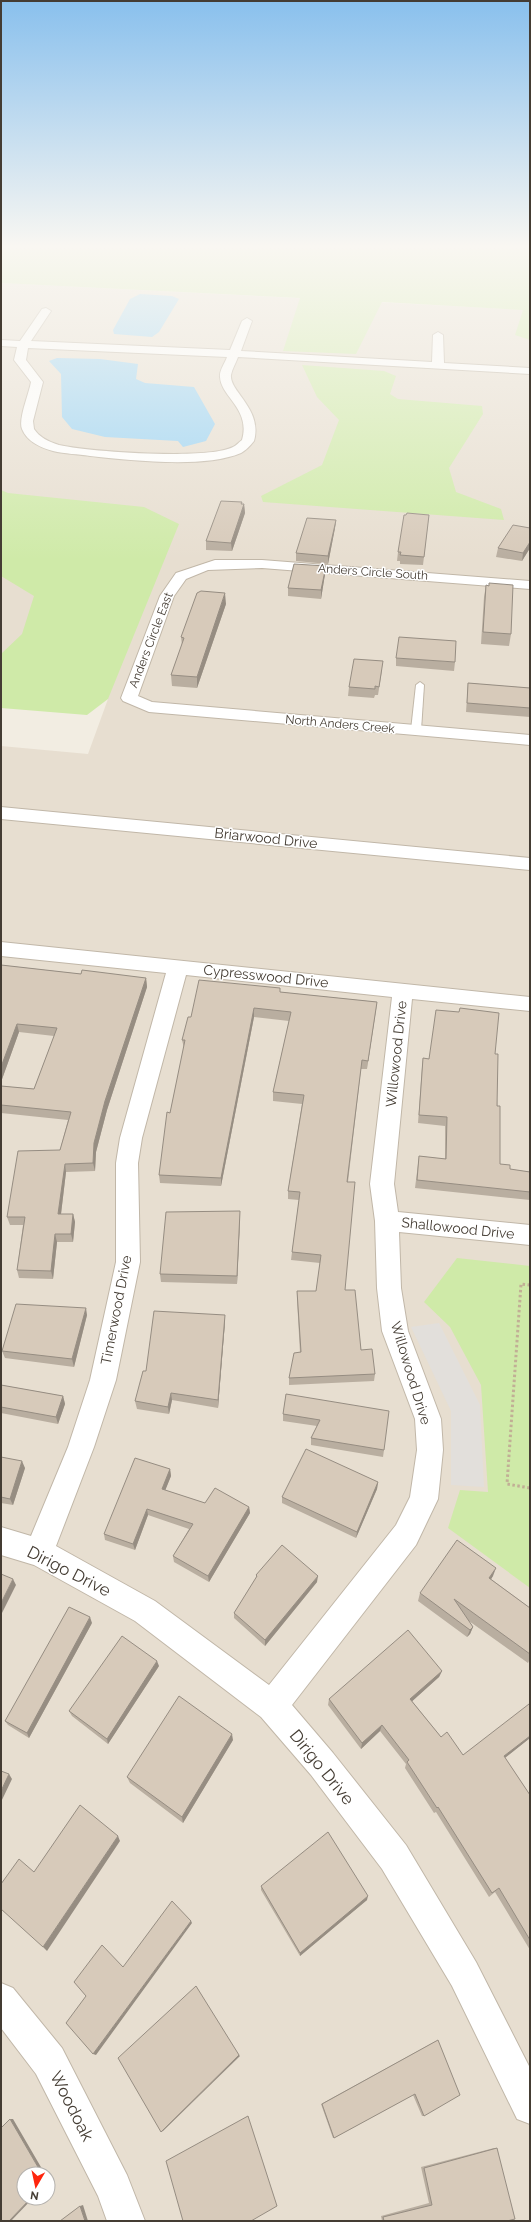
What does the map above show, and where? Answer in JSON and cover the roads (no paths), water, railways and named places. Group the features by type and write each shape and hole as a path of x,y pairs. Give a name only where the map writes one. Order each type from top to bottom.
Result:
{"street":[{"path":"22,353 20,360 37,382 28,413 28,427 30,434 39,441 56,448 81,451 191,458 228,454 242,448 248,441 250,433 249,421 227,383 226,376 235,354"},
{"path":"207,353 530,371"},
{"path":"438,353 438,365"},
{"name":"Anders Circle South","path":"192,570 215,564 262,564 530,585"},
{"name":"Anders Circle East","path":"149,707 129,698 167,596 181,576 192,570"},
{"name":"North Anders Creek","path":"149,707 530,740"},
{"name":"Briarwood Drive","path":"1,813 530,864"},
{"name":"Cypresswood Drive","path":"1,949 264,974 403,991 530,1004"},
{"name":"Timerwood Drive","path":"39,1552 81,1447 103,1380 128,1262 127,1163 131,1138 178,967"},
{"name":"Willowood Drive","path":"272,1706 406,1535 424,1499 430,1450 428,1419 395,1331 389,1288 387,1220 382,1184 403,991"},
{"name":"Shallowood Drive","path":"387,1220 530,1235"},
{"name":"Dirigo Drive","path":"1,1541 39,1552 145,1611 272,1706 322,1764 394,1857 464,1974 530,2106"},
{"name":"Woodoak","path":"1,2000 49,2061 114,2188 126,2221"}],"lane":[{"path":"416,730 420,685"}],"water":[{"path":"57,358 100,359 138,364 136,379 145,383 194,387 215,424 206,441 183,447 178,441 105,437 72,429 62,417 61,374 49,361"}]}
